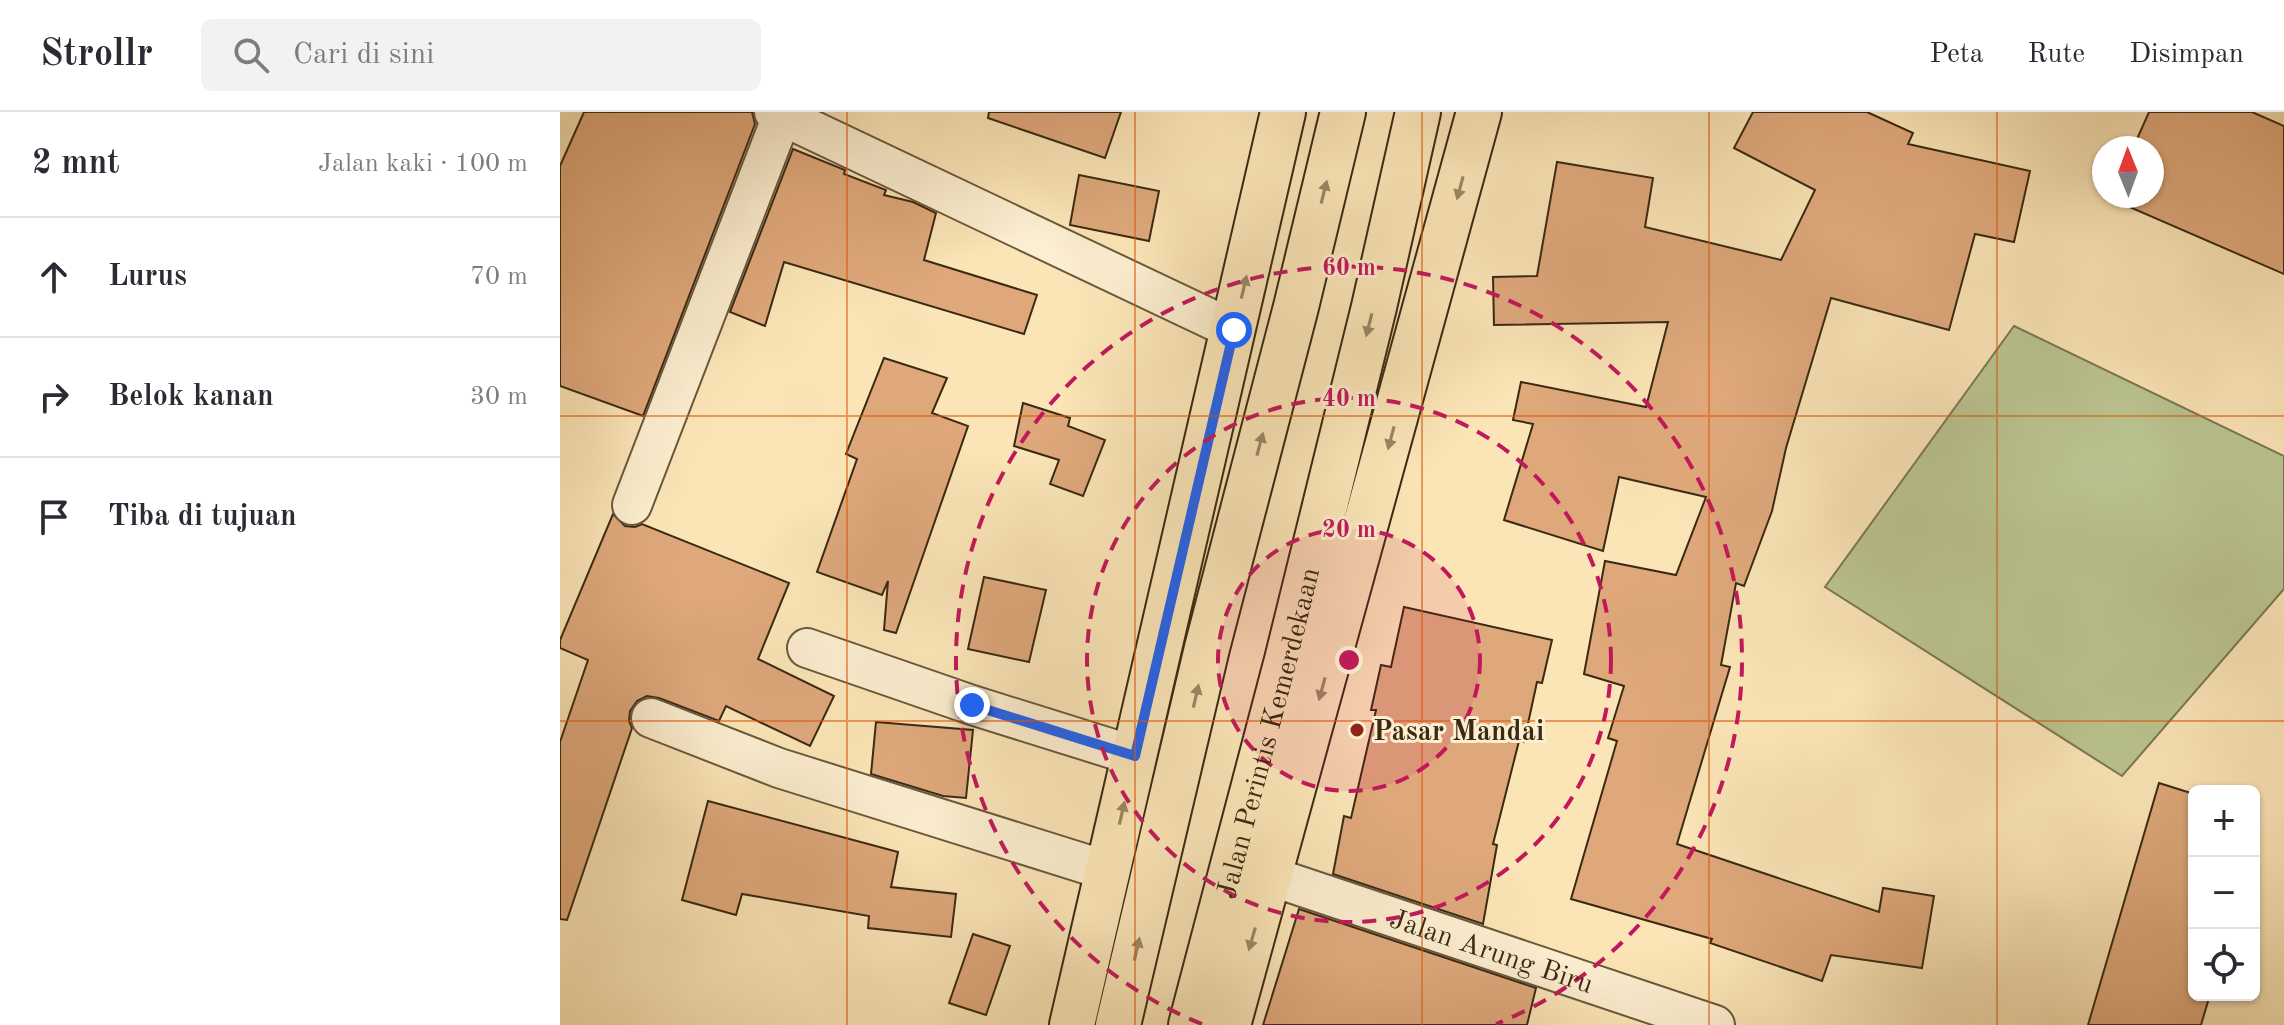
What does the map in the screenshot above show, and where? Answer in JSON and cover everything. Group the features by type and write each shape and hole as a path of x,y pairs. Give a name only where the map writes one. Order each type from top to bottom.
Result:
{"main road":[{"path":"1072,1025 1283,112"},
{"path":"1118,1025 1207,648 1296,307 1343,112"},
{"name":"Jalan Perintis Kemerdekaan","path":"1191,1025 1295,629 1418,112"},
{"name":"Jalan Perintis Kemerdekaan","path":"1228,1025 1479,112"}],"street":[{"path":"632,505 778,114 1234,330"},
{"path":"807,648 972,705 1135,756"},
{"path":"651,718 779,768 1108,871"},
{"name":"Jalan Arung Biru","path":"1270,876 1715,1025"}],"green space":[{"path":"2014,326 2284,456 2284,589 2122,776 1825,587"}],"building":[{"path":"584,112 752,112 755,124 643,416 560,386 560,166"},
{"path":"989,112 1121,112 1105,158 988,118"},
{"path":"1753,112 1867,112 1913,133 1908,144 2030,171 2014,242 1975,234 1949,330 1831,298 1786,448 1772,511 1744,586 1736,583 1721,665 1730,667 1677,844 1879,912 1883,888 1934,896 1922,968 1831,955 1822,981 1710,943 1712,939 1571,899 1617,741 1608,738 1624,686 1584,674 1605,561 1676,575 1706,497 1619,477 1603,551 1504,520 1533,424 1513,420 1521,382 1646,407 1668,322 1494,325 1493,277 1537,276 1557,162 1653,178 1645,227 1781,260 1815,190 1734,148"},
{"path":"2149,112 2252,112 2284,126 2284,274 2132,208 2164,208 2164,136 2138,136"},
{"path":"793,149 886,190 884,195 913,202 936,213 924,260 1037,295 1024,334 784,262 765,326 730,312"},
{"path":"1079,175 1159,191 1149,241 1070,225"},
{"path":"884,358 947,378 932,413 968,426 896,633 884,630 888,581 882,595 817,572 857,459 846,454"},
{"path":"1023,403 1070,418 1068,426 1105,440 1083,496 1050,484 1059,460 1014,446"},
{"path":"613,514 625,526 642,524 789,583 758,659 834,696 810,746 726,706 719,721 659,698 647,696 637,701 630,711 632,728 567,920 560,919 560,742 588,660 560,648 560,640"},
{"path":"984,577 1046,590 1029,662 968,649"},
{"path":"1404,607 1552,640 1542,683 1537,682 1524,742 1519,741 1493,844 1497,845 1483,924 1333,874 1344,816 1351,818 1376,710 1371,710 1381,665 1391,667"},
{"path":"876,722 973,730 966,798 943,796 871,774"},
{"path":"2159,783 2188,792 2188,1001 2208,1001 2201,1025 2088,1025"},
{"path":"708,801 898,852 891,887 956,894 951,937 868,928 869,916 742,894 736,915 682,900"},
{"path":"1299,909 1536,988 1527,1025 1263,1025"},
{"path":"973,934 1010,946 986,1015 949,1003"}],"place":[{"name":"Pasar Mandai","path":"1357,730"}],"route":[{"path":"972,705 1135,756 1234,330"}]}
